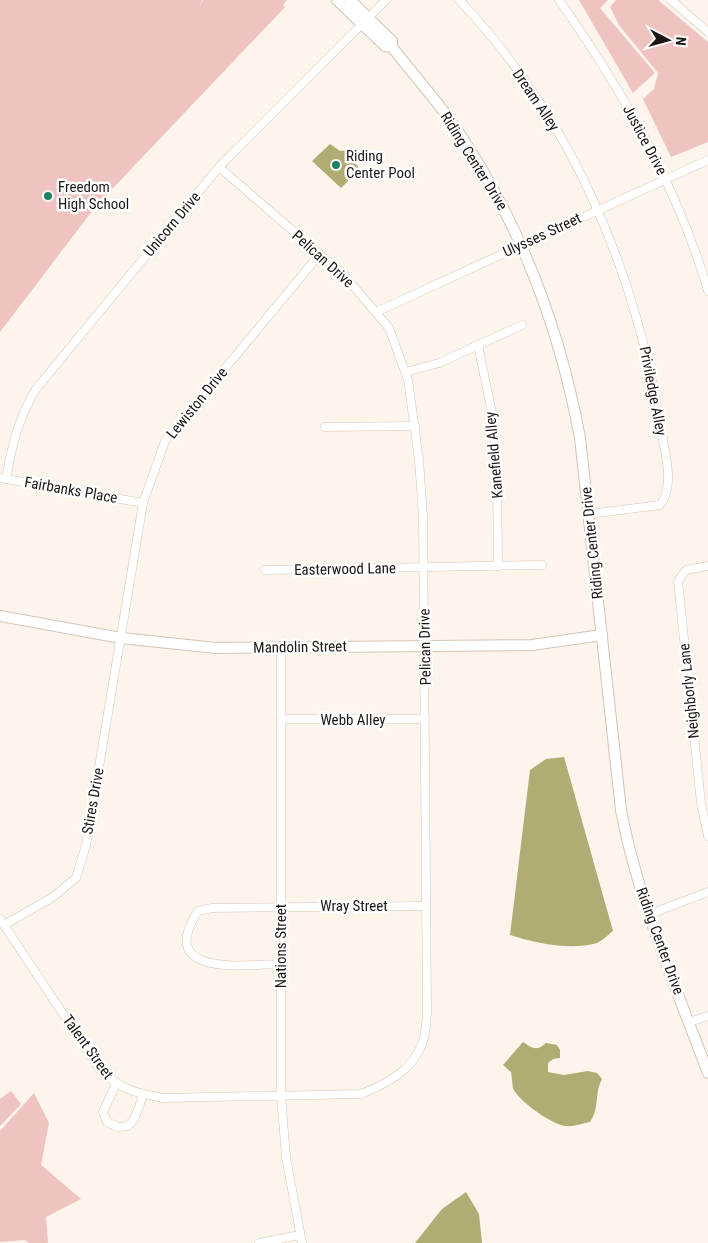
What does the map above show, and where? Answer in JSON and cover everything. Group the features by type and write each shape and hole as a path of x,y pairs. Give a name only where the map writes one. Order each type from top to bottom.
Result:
{"street":[{"name":"Riding Center Drive","path":"337,0 392,41 392,47 425,87 472,152 500,199 522,244 551,317 563,358 580,438 621,810 628,845 650,914 708,1073"},
{"name":"Riding Center Drive","path":"350,0 366,21"},
{"name":"Unicorn Drive","path":"3,479 22,412 36,389 219,167 386,0"},
{"name":"Dream Alley","path":"459,0 490,35 536,96 572,158 598,209"},
{"name":"Justice Drive","path":"558,0 601,60 666,178 683,215 708,291"},
{"path":"670,0 708,32"},
{"name":"Ulysses Street","path":"376,312 708,160"},
{"name":"Pelican Drive","path":"219,167 344,276 390,328 406,372 415,426 424,516 427,1013 423,1044 410,1065 385,1084 361,1094 281,1095"},
{"name":"Priviledge Alley","path":"589,514 660,505 666,498 668,487 664,450 648,361 629,290 598,209"},
{"name":"Lewiston Drive","path":"121,638 143,503 165,441 319,255"},
{"path":"406,372 439,363 522,325"},
{"name":"Kanefield Alley","path":"478,345 494,423 498,566"},
{"path":"325,427 415,426"},
{"name":"Fairbanks Place","path":"3,479 143,503"},
{"path":"424,568 542,565"},
{"name":"Neighborly Lane","path":"708,566 686,570 678,581 701,803 708,836"},
{"name":"Easterwood Lane","path":"266,570 424,568"},
{"name":"Mandolin Street","path":"0,616 121,638 216,648 532,645 602,635"},
{"name":"Stires Drive","path":"2,922 53,897 76,878 86,845 121,638"},
{"name":"Nations Street","path":"281,647 281,1095 286,1158 301,1239"},
{"name":"Webb Alley","path":"281,719 425,719"},
{"path":"650,914 708,892"},
{"name":"Wray Street","path":"281,964 211,965 198,960 189,950 187,937 191,923 198,912 212,908 426,906"},
{"name":"Talent Street","path":"2,922 102,1071 116,1084 143,1095 163,1098 281,1095"},
{"path":"689,1022 708,1016"},
{"path":"116,1084 103,1112 107,1122 118,1128 128,1126 135,1118 143,1095"},
{"path":"260,1243 301,1239"}],"shaded area":[{"name":"Freedom High School","path":"0,0 202,0 200,5 203,0 287,0 283,5 285,7 96,206 0,332"},
{"path":"579,0 608,0 600,8 655,73 633,93"},
{"path":"616,0 658,0 708,42 708,142 671,157 643,99 654,89 658,73 619,25 610,7"},
{"name":"Riding Center Pool","path":"330,144 340,151 349,150 353,153 352,160 360,169 341,188 312,161"},
{"path":"564,757 613,931 599,942 587,945 553,945 510,935 530,770 546,759"},
{"path":"523,1042 535,1048 546,1043 557,1045 560,1050 560,1058 553,1059 548,1063 548,1072 564,1075 588,1071 597,1073 602,1079 598,1090 595,1111 590,1122 572,1126 560,1125 536,1112 521,1099 513,1088 511,1072 503,1065"},
{"path":"11,1091 21,1104 0,1126 0,1099"},
{"path":"34,1093 49,1123 41,1165 81,1199 46,1217 48,1243 29,1243 25,1240 0,1242 0,1131"},
{"path":"466,1192 479,1214 482,1243 415,1243 442,1209"}],"place":[{"name":"Riding Center Pool","path":"336,165"},
{"name":"Freedom High School","path":"48,196"}]}
